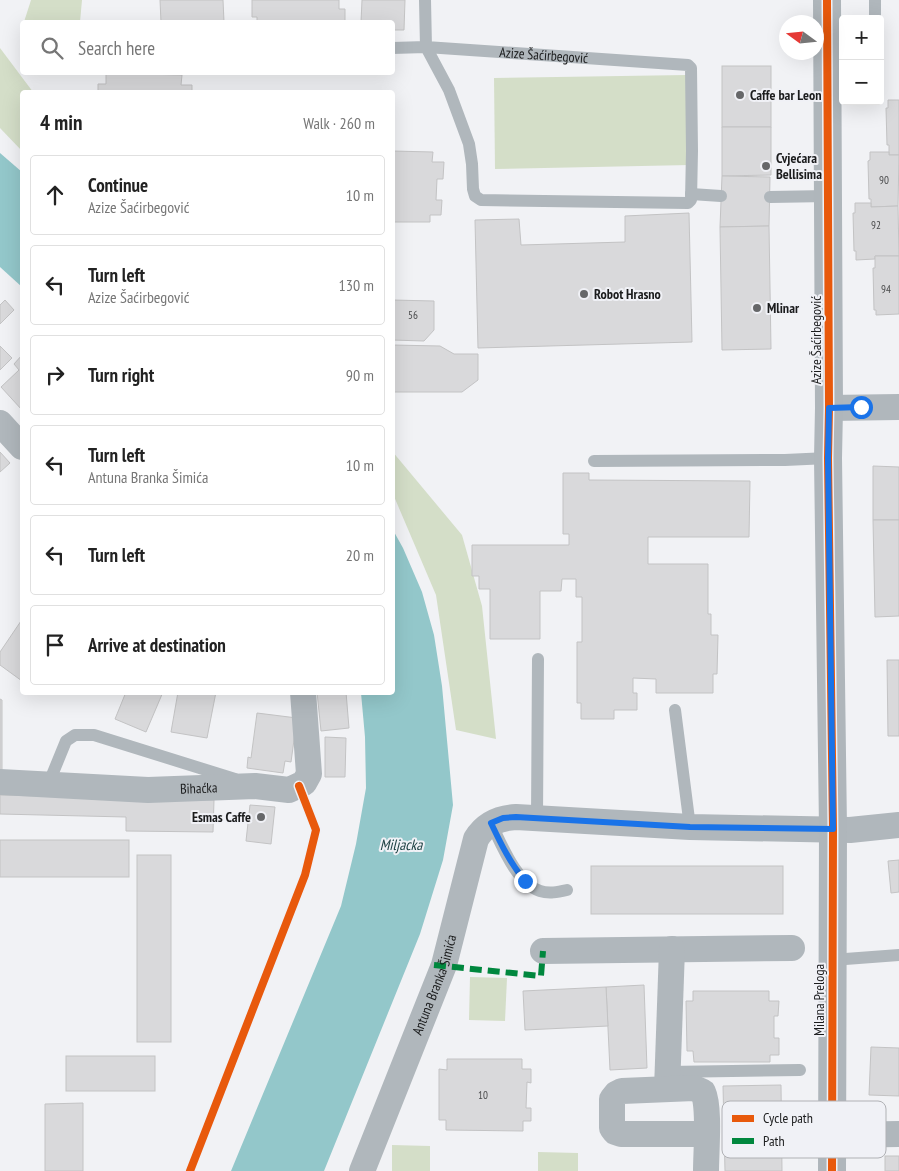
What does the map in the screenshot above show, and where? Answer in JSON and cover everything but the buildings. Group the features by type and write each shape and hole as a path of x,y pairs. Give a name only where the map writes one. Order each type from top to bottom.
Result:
{"street":[{"name":"Azize Šaćirbegović","path":"827,0 835,63 828,196 828,458 833,829"},
{"path":"829,408 899,407"},
{"path":"0,423 20,445"},
{"name":"Bihaćka","path":"0,782 148,790 255,786 289,790 306,781 308,770 303,695"},
{"path":"491,823 503,818 527,818 690,827 850,830 899,824"},
{"name":"Antuna Branka Šimića","path":"362,1171 444,965 476,839 482,830 491,823"},
{"name":"Milana Preloga","path":"833,829 833,1101"},
{"path":"543,951 792,948"},
{"path":"668,1080 672,949"},
{"path":"706,1134 621,1134 615,1132 612,1128 612,1099 622,1091 668,1080 703,1092 706,1098 706,1134 706,1171"},
{"path":"886,1134 899,1134"},
{"name":"Milana Preloga","path":"832,1158 832,1171"}],"lane":[{"path":"426,0 426,48 450,90 469,144 473,189 476,196 481,200 688,203 691,200 691,194 721,196"},
{"path":"875,0 875,15"},
{"name":"Azize Šaćirbegović","path":"395,48 426,48 688,65 691,68 691,194"},
{"path":"770,197 828,196"},
{"path":"594,461 828,458"},
{"path":"527,818 538,659"},
{"path":"675,710 690,827"},
{"path":"48,785 66,741 75,734 94,735 255,786"},
{"path":"491,823 505,854 525,881 538,890 549,893 567,890"},
{"path":"832,960 899,956"},
{"path":"668,1080 800,1070"}],"green space":[{"path":"31,0 82,0 80,20 25,20"},
{"path":"0,48 32,90 20,90 20,149 0,128"},
{"path":"686,75 690,165 495,169 494,78"},
{"path":"395,455 462,535 482,606 496,739 456,730 436,595 395,499"},
{"path":"470,977 507,978 505,1021 469,1020"},
{"path":"392,1145 430,1146 430,1171 392,1171"},
{"path":"538,1152 578,1153 578,1171 538,1171"}],"water":[{"path":"0,153 20,170 20,285 0,267"},
{"name":"Miljacka","path":"395,534 422,592 434,635 442,686 453,805 443,860 420,934 324,1171 231,1171 341,906 356,844 366,788 365,737 361,695 395,695"}],"marked path":[{"path":"434,965 541,976 543,951"}],"cycle path":[{"path":"827,0 828,458 833,829 832,1101"},
{"path":"190,1171 305,875 316,830 299,786"},
{"path":"832,1158 832,1171"}],"place":[{"name":"Caffe bar Leon","path":"740,95"},
{"name":"Cvjećara Bellisima","path":"766,166"},
{"name":"Robot Hrasno","path":"584,294"},
{"name":"Mlinar","path":"757,308"},
{"name":"Esmas Caffe","path":"261,817"}],"route":[{"path":"525,881 505,854 491,823 503,818 516,817 690,827 833,829 829,408 861,407"}]}
